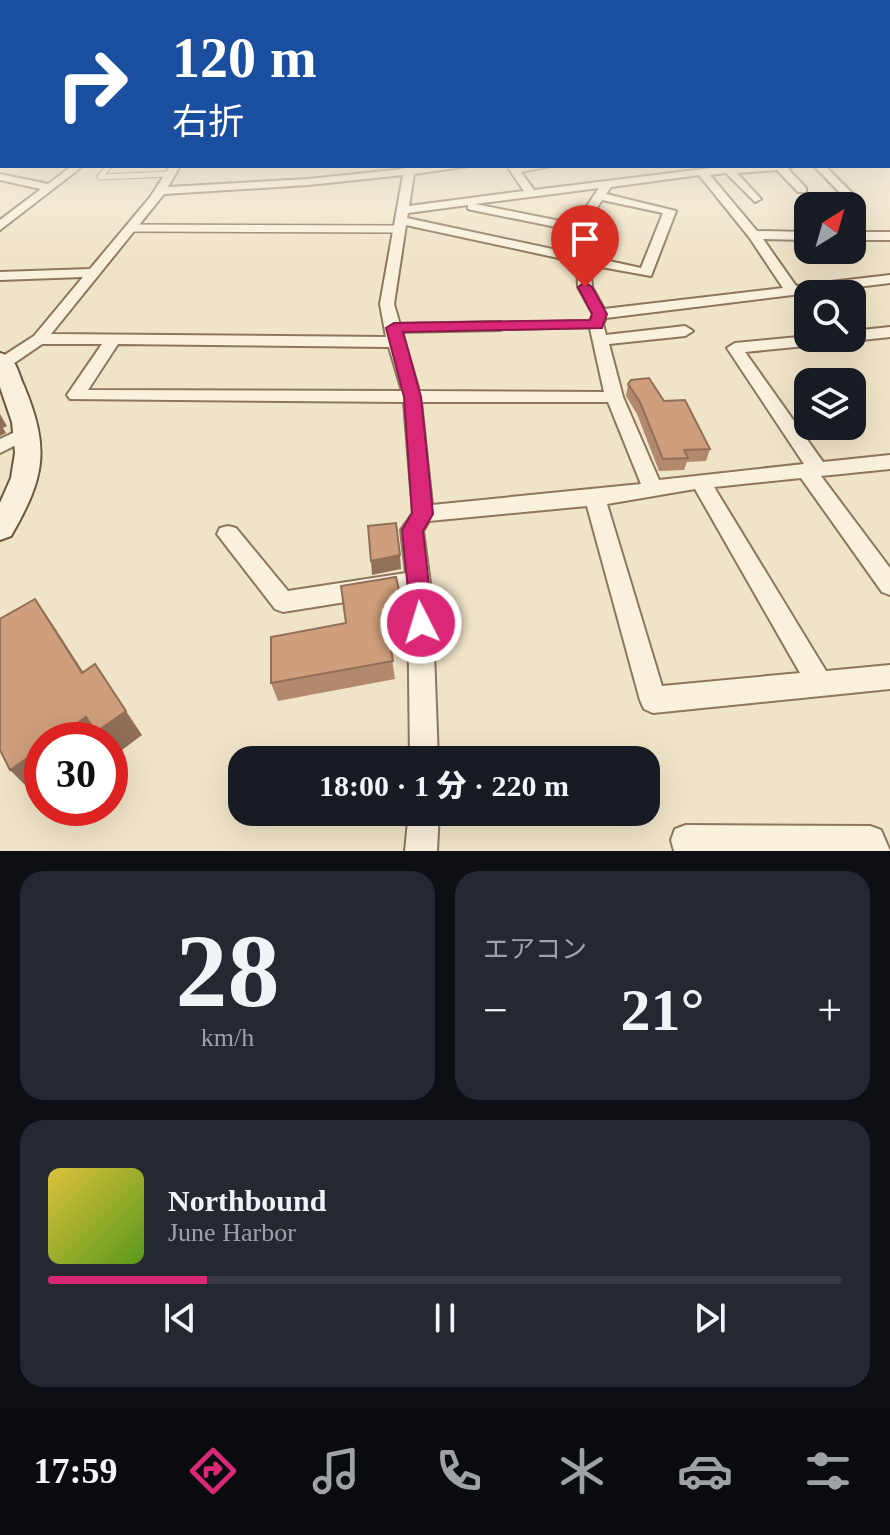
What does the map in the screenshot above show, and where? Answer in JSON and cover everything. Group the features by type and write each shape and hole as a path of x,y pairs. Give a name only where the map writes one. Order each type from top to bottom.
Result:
{"street":[{"path":"8,179 51,188"},
{"path":"0,226 62,179"},
{"path":"0,528 28,479 26,433 2,362 39,339 132,228 168,179"},
{"path":"160,191 300,179"},
{"path":"408,179 387,304 412,397 423,514 412,530 423,746"},
{"path":"521,179 531,194"},
{"path":"401,220 456,203 650,179"},
{"path":"708,179 754,235 792,291"},
{"path":"737,179 755,199"},
{"path":"791,179 802,190"},
{"path":"560,255 608,184"},
{"path":"401,220 646,273 670,211 601,196"},
{"path":"456,203 579,228"},
{"path":"754,235 794,236"},
{"path":"866,236 890,236"},
{"path":"583,259 585,287 599,326 614,397 653,490"},
{"path":"0,276 92,273"},
{"path":"599,326 792,291 890,279"},
{"path":"599,326 685,331"},
{"path":"866,335 890,332"},
{"path":"39,339 394,335"},
{"path":"113,340 76,395 614,397"},
{"path":"794,342 735,348 890,585"},
{"path":"0,447 26,433"},
{"path":"423,514 595,498 700,481 890,462"},
{"path":"700,481 820,684"},
{"path":"595,498 653,700 890,677"},
{"path":"228,534 283,602 417,581"},
{"path":"421,851 423,826"},
{"path":"690,851 686,840 870,841 875,851"}],"lane":[{"path":"132,228 401,220"},
{"path":"394,335 599,326"}],"building":[{"path":"649,378 664,401 685,400 710,449 684,450 688,458 663,459 640,402 628,384 631,380"},
{"path":"396,523 400,555 371,561 368,526"},
{"path":"396,577 402,603 384,607 393,661 271,683 271,637 346,623 341,586"},
{"path":"35,599 82,673 95,664 126,711 110,722 89,722 86,717 79,722 24,722 24,760 10,770 0,750 0,619"}],"route":[{"path":"421,623 412,530 423,514 412,397 395,342 394,328 596,324 600,314 585,287"}]}
